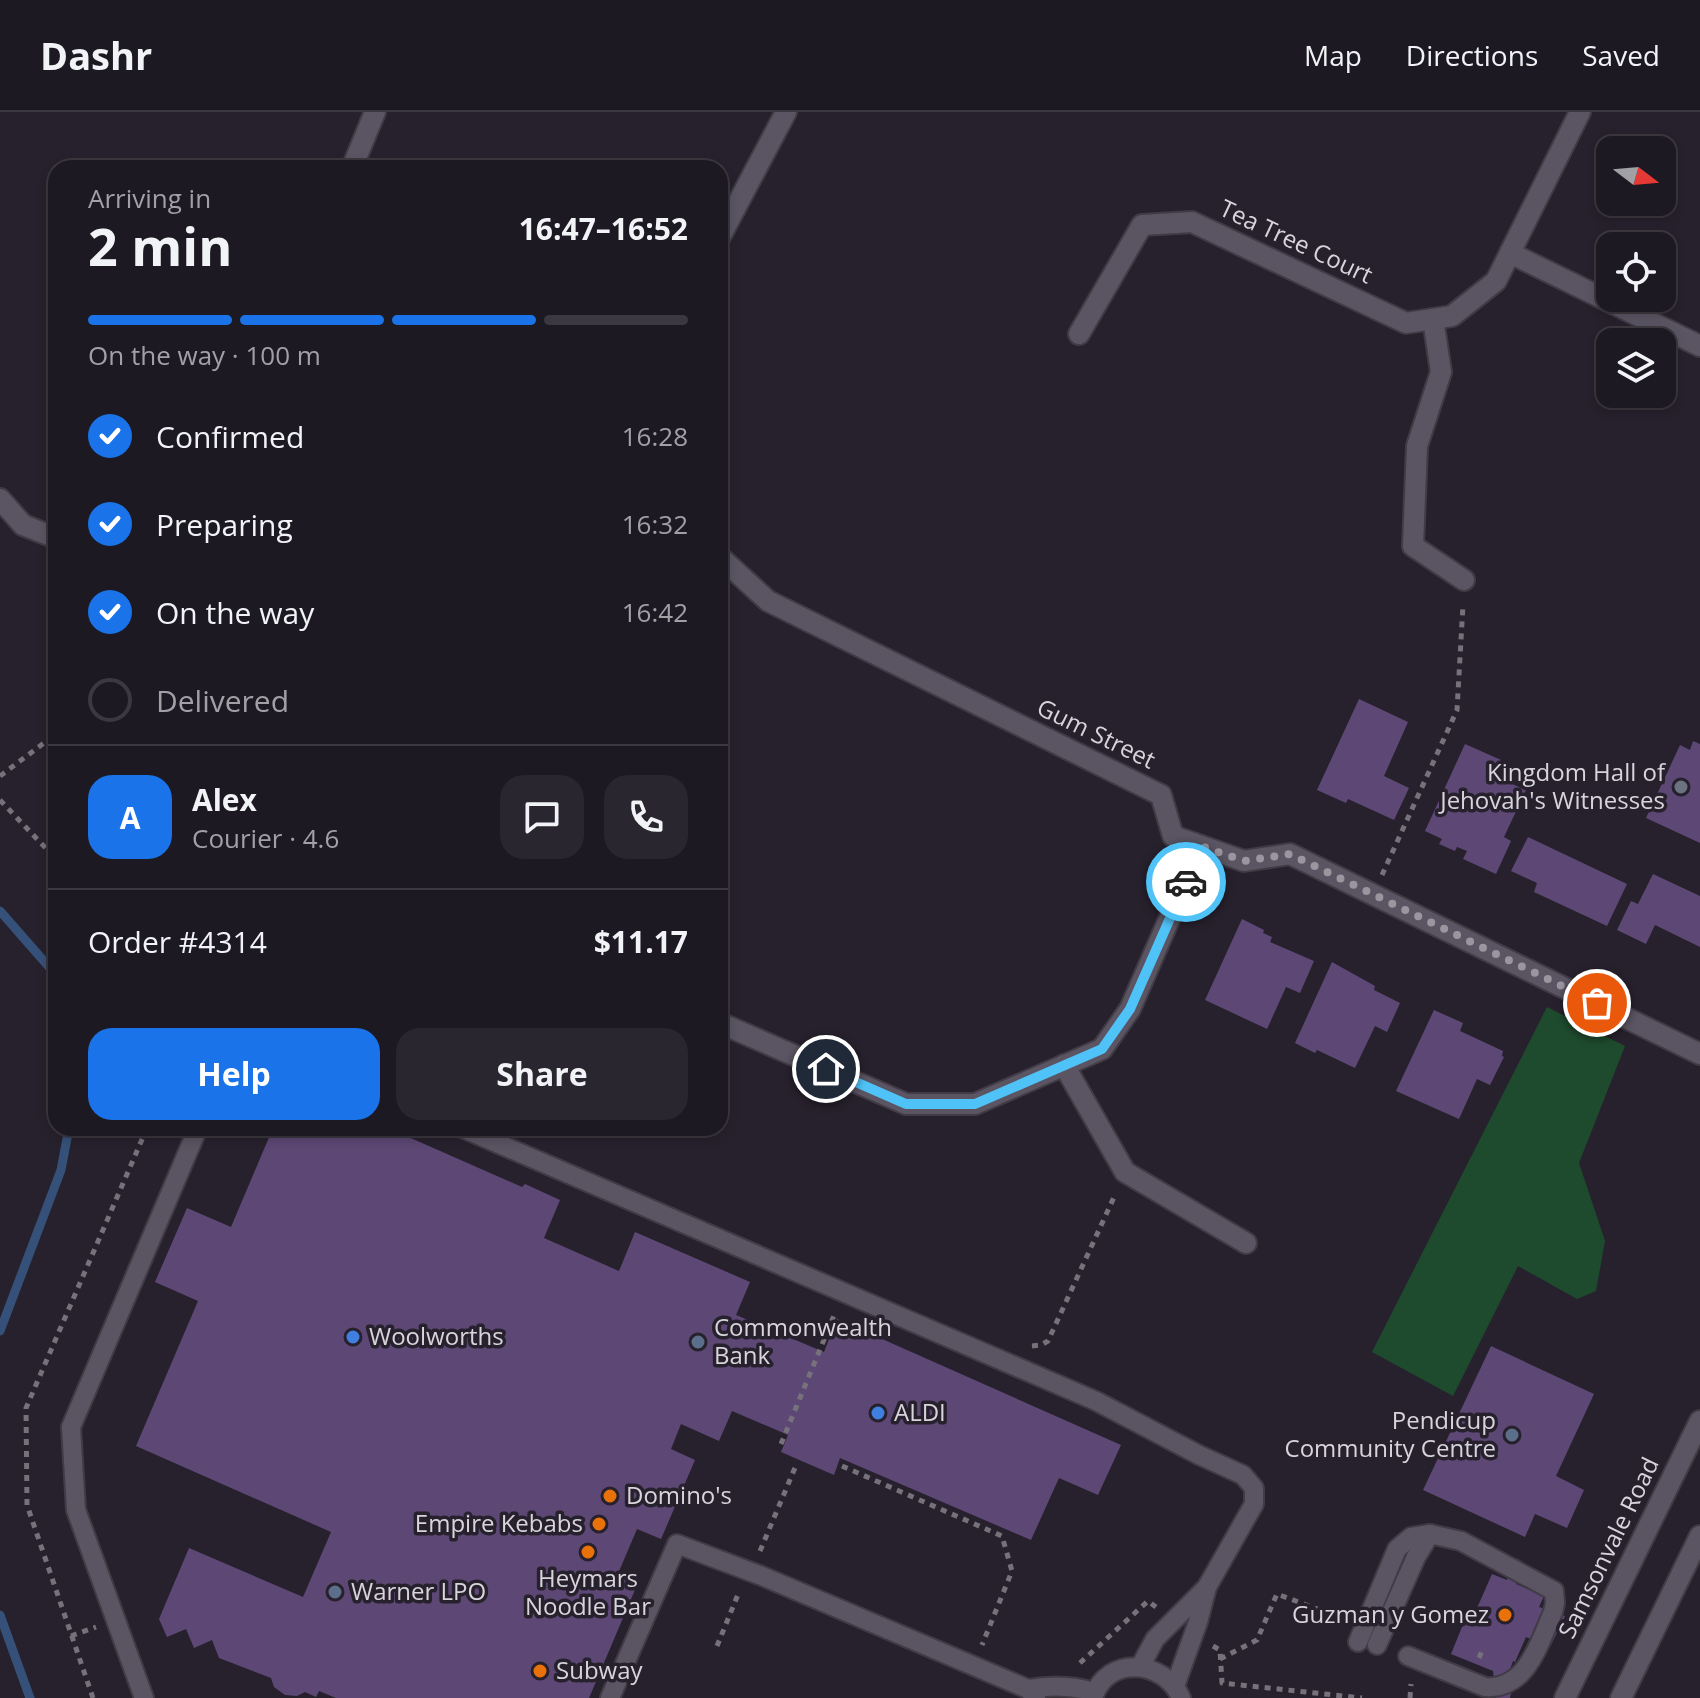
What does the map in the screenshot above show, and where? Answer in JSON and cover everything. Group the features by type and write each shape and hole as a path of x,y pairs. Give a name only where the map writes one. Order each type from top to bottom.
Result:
{"street":[{"path":"355,160 375,112"},
{"path":"728,222 786,112"},
{"path":"1464,580 1413,546 1417,446 1441,372 1433,319 1452,316 1496,281 1580,112"},
{"name":"Tea Tree Court","path":"1079,334 1142,225 1192,222 1406,323 1433,319"},
{"path":"1510,253 1700,346"},
{"path":"0,499 23,525 48,535"},
{"name":"Gum Street","path":"728,564 768,601 1161,795 1173,836 1244,861 1290,854 1700,1054"},
{"path":"728,1026 906,1104 975,1104 1102,1049 1130,1009 1201,846"},
{"path":"1064,1065 1125,1172 1246,1243"},
{"name":"Samsonvale Road","path":"1565,1698 1700,1421"},
{"path":"1621,1698 1700,1536"}],"lane":[{"path":"144,1698 76,1510 71,1427 195,1136"},
{"path":"481,1136 1096,1401 1243,1475 1254,1488 1254,1504 1207,1587 1178,1692"},
{"path":"1367,1644 1430,1534 1461,1541 1554,1591 1555,1603 1524,1672 1514,1681 1485,1687 1408,1656"},
{"path":"610,1698 677,1544 762,1576 1032,1694 1046,1686 1078,1687 1093,1695 1103,1680 1127,1667 1140,1667 1166,1676 1178,1692"},
{"path":"1140,1667 1155,1639 1207,1587"}],"path":[{"path":"1373,894 1457,710 1464,580"},
{"path":"0,776 48,740"},
{"path":"0,800 48,851"},
{"path":"842,1466 1002,1536 1012,1571 981,1645 990,1649 980,1670"}],"green space":[{"path":"1547,1007 1625,1046 1579,1163 1605,1241 1596,1291 1577,1299 1518,1266 1453,1396 1372,1352"}],"building":[{"path":"1359,699 1408,722 1384,776 1409,788 1394,820 1348,799 1346,803 1317,790"},
{"name":"Kingdom Hall of Jehovah's Witnesses","path":"1693,741 1700,744 1700,843 1646,818 1680,745 1690,750"},
{"path":"1465,744 1501,760 1494,776 1526,790 1504,837 1511,841 1496,874 1463,859 1467,851 1457,847 1455,851 1439,844 1442,839 1425,831"},
{"path":"1528,837 1627,884 1607,926 1534,892 1537,883 1511,871"},
{"path":"1653,874 1700,896 1700,947 1655,925 1646,944 1617,930 1631,901 1638,904"},
{"path":"1242,919 1264,930 1263,933 1272,937 1270,942 1314,961 1300,993 1286,987 1267,1029 1205,1000"},
{"path":"1332,962 1400,1003 1387,1032 1375,1026 1355,1068 1295,1043"},
{"path":"1434,1010 1463,1023 1460,1031 1503,1051 1504,1057 1490,1085 1477,1079 1459,1119 1396,1091"},
{"path":"270,1136 406,1136 522,1187 525,1184 560,1200 544,1238 619,1271 635,1232 750,1282 736,1315 824,1352 837,1319 1121,1445 1098,1495 1059,1478 1031,1540 840,1458 834,1475 781,1452 788,1435 732,1411 719,1441 681,1424 671,1449 695,1460 661,1539 637,1529 617,1576 637,1585 589,1698 336,1698 319,1691 316,1697 305,1692 297,1696 285,1695 274,1687 271,1678 219,1658 212,1640 194,1648 186,1629 167,1637 159,1619 189,1548 303,1597 331,1532 136,1446 198,1301 155,1282 187,1208 231,1227"},
{"name":"Pendicup Community Centre","path":"1491,1346 1594,1394 1556,1476 1584,1490 1567,1528 1535,1514 1525,1537 1423,1490"},
{"path":"1516,1558 1523,1562 1516,1584 1544,1596 1539,1607 1565,1616 1550,1647 1526,1637 1507,1678 1514,1681 1510,1698 1496,1698 1493,1671 1451,1654 1464,1622 1470,1624 1492,1574 1507,1580"}],"waterway":[{"path":"0,911 48,966"},
{"path":"0,1331 61,1170 67,1136"},
{"path":"0,1615 30,1698"}],"way so far":[{"path":"1186,882 1201,846 1244,861 1290,854 1597,1003"}],"place":[{"name":"Kingdom Hall of Jehovah's Witnesses","path":"1681,787"},
{"name":"Woolworths","path":"353,1337"},
{"name":"Commonwealth Bank","path":"698,1342"},
{"name":"ALDI","path":"878,1413"},
{"name":"Pendicup Community Centre","path":"1512,1435"},
{"name":"Domino's","path":"610,1496"},
{"name":"Empire Kebabs","path":"599,1524"},
{"name":"Heymars Noodle Bar","path":"588,1552"},
{"name":"Warner LPO","path":"335,1592"},
{"name":"Guzman y Gomez","path":"1505,1615"},
{"name":"Subway","path":"540,1671"}],"route":[{"path":"826,1069 906,1104 975,1104 1102,1049 1130,1009 1186,882"}]}
